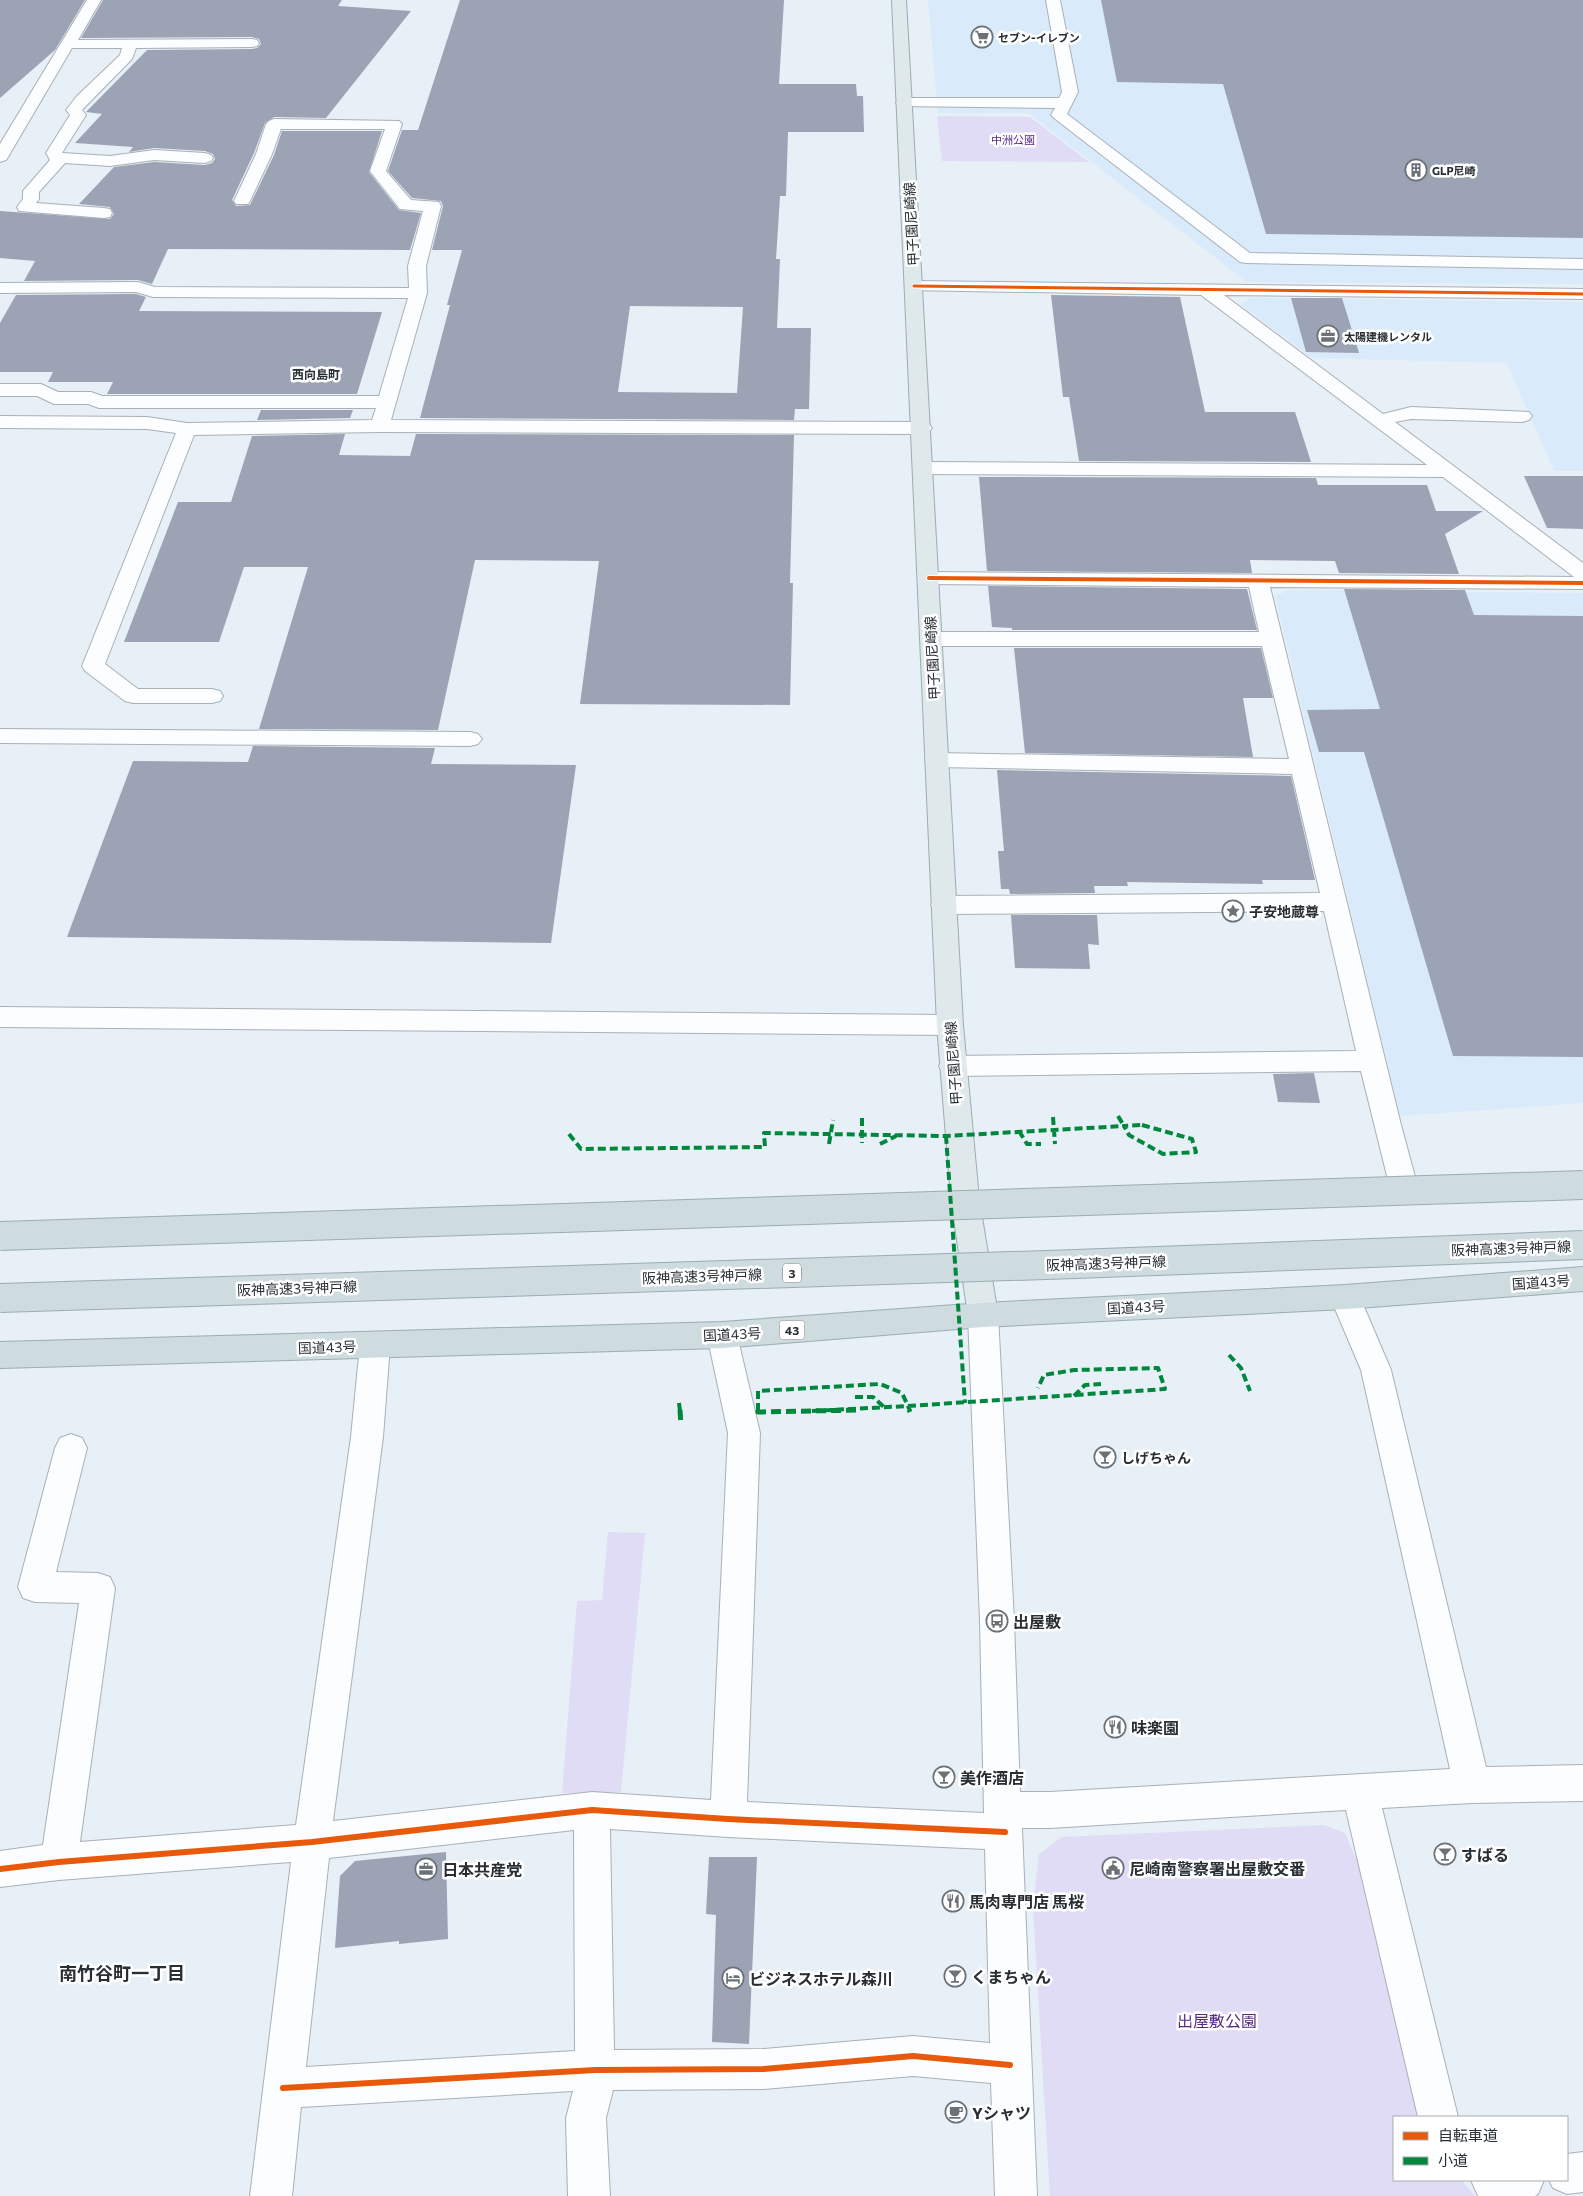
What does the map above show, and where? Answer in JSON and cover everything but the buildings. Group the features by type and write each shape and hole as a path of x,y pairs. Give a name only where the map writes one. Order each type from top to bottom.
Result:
{"highway":[{"path":"0,1228 1403,1184 1583,1181"},
{"path":"0,1236 1048,1201 1583,1186"},
{"name":"阪神高速3号神戸線","path":"0,1298 1066,1264 1583,1245"},
{"name":"国道43号","path":"0,1355 722,1335 983,1315 1346,1297 1583,1279"}],"main road":[{"name":"甲子園尼崎線","path":"900,0 950,1025 965,1199 983,1315"}],"street":[{"path":"0,157 94,0"},
{"path":"1053,0 1070,92 1059,115 1285,290"},
{"path":"68,44 252,43"},
{"path":"130,44 127,56 82,99 74,110 78,114 54,153 58,158 110,161 154,155 205,158"},
{"path":"904,104 1064,104"},
{"path":"242,201 269,145 274,124 394,124 378,171 406,206 433,206 417,266 418,293 380,426"},
{"path":"58,158 59,160 31,191 32,199 25,208 104,213"},
{"path":"1246,258 1583,264"},
{"path":"914,286 1583,294"},
{"path":"0,288 138,287 153,292 418,293"},
{"path":"1205,289 1583,573"},
{"path":"0,390 41,390 54,398 91,398 99,402 387,402"},
{"path":"1380,420 1411,413 1522,416"},
{"path":"0,422 147,423 187,429 380,426 922,428"},
{"path":"187,429 93,666 133,696 212,696"},
{"path":"924,468 1448,471"},
{"path":"929,578 1583,583"},
{"path":"1258,581 1403,1184"},
{"path":"931,640 1272,639"},
{"path":"0,736 470,739"},
{"path":"937,760 1302,767"},
{"path":"944,905 1335,902"},
{"path":"0,1017 950,1025"},
{"path":"953,1066 1372,1061"},
{"path":"1346,1297 1376,1370 1472,1785"},
{"path":"983,1315 1004,1821 1010,2065 1016,2196"},
{"path":"722,1335 744,1432 728,1819"},
{"path":"270,2196 312,1842 366,1437 375,1346"},
{"path":"58,1862 98,1588 35,1587 71,1448"},
{"path":"0,1869 58,1862 312,1842 592,1810 728,1819 1004,1821 1050,1810 1472,1785 1583,1783"},
{"path":"1360,1791 1438,2116"},
{"path":"589,2196 586,2118 595,2083 592,1810"},
{"path":"283,2088 595,2070 764,2069 913,2056 1010,2065"},
{"path":"1568,2174 1583,2172"},
{"path":"1492,2181 1495,2184 1517,2181"}],"shaded area":[{"name":"GLP尼崎","path":"928,0 1583,0 1583,284 1247,282 1028,113 938,113"},
{"path":"1250,298 1583,302 1583,471 1554,471 1507,363 1312,358 1240,304"},
{"path":"1289,590 1583,593 1583,1103 1400,1116 1275,596"}],"green space":[{"name":"中洲公園","path":"937,116 1030,117 1089,162 942,161"},
{"path":"608,1532 645,1533 621,1792 562,1793 577,1601 602,1600"},
{"name":"出屋敷公園","path":"1324,1825 1345,1833 1363,1875 1421,2116 1393,2116 1393,2181 1462,2181 1475,2196 1050,2196 1033,1908 1039,1854 1062,1837"}],"marked path":[{"path":"569,1134 581,1149 765,1147 764,1133 946,1136 1142,1125 1192,1139 1196,1152 1163,1154 1129,1135 1118,1116"},
{"path":"1053,1117 1055,1144"},
{"path":"862,1118 862,1143"},
{"path":"829,1144 833,1120"},
{"path":"1019,1131 1027,1144 1041,1144"},
{"path":"880,1144 896,1136"},
{"path":"946,1136 965,1403"},
{"path":"1229,1355 1241,1368 1250,1391"},
{"path":"910,1412 902,1393 880,1384 758,1391 758,1412 857,1410 896,1407 934,1404 1165,1389 1158,1368 1074,1370 1044,1375 1038,1388"},
{"path":"1074,1396 1085,1385 1101,1384"},
{"path":"855,1397 873,1397 885,1408"},
{"path":"679,1403 681,1425"}],"cycle path":[{"path":"914,286 1583,294"},
{"path":"929,578 1583,583"},
{"path":"0,1869 59,1862 312,1842 592,1810 728,1819 1005,1832"},
{"path":"283,2088 595,2070 764,2069 913,2056 1010,2065"}],"place":[{"name":"セブン-イレブン","path":"982,37"},
{"name":"GLP尼崎","path":"1416,170"},
{"name":"太陽建機レンタル","path":"1328,336"},
{"name":"子安地蔵尊","path":"1233,911"},
{"name":"しげちゃん","path":"1105,1457"},
{"name":"出屋敷","path":"997,1621"},
{"name":"味楽園","path":"1115,1727"},
{"name":"美作酒店","path":"944,1777"},
{"name":"すばる","path":"1445,1854"},
{"name":"尼崎南警察署出屋敷交番","path":"1113,1868"},
{"name":"日本共産党","path":"426,1869"},
{"name":"馬肉専門店 馬桜","path":"953,1901"},
{"name":"くまちゃん","path":"955,1976"},
{"name":"ビジネスホテル森川","path":"733,1978"},
{"name":"Yシャツ","path":"956,2112"}],"district":[{"name":"西向島町","path":"316,374"},
{"name":"南竹谷町一丁目","path":"122,1973"}]}
